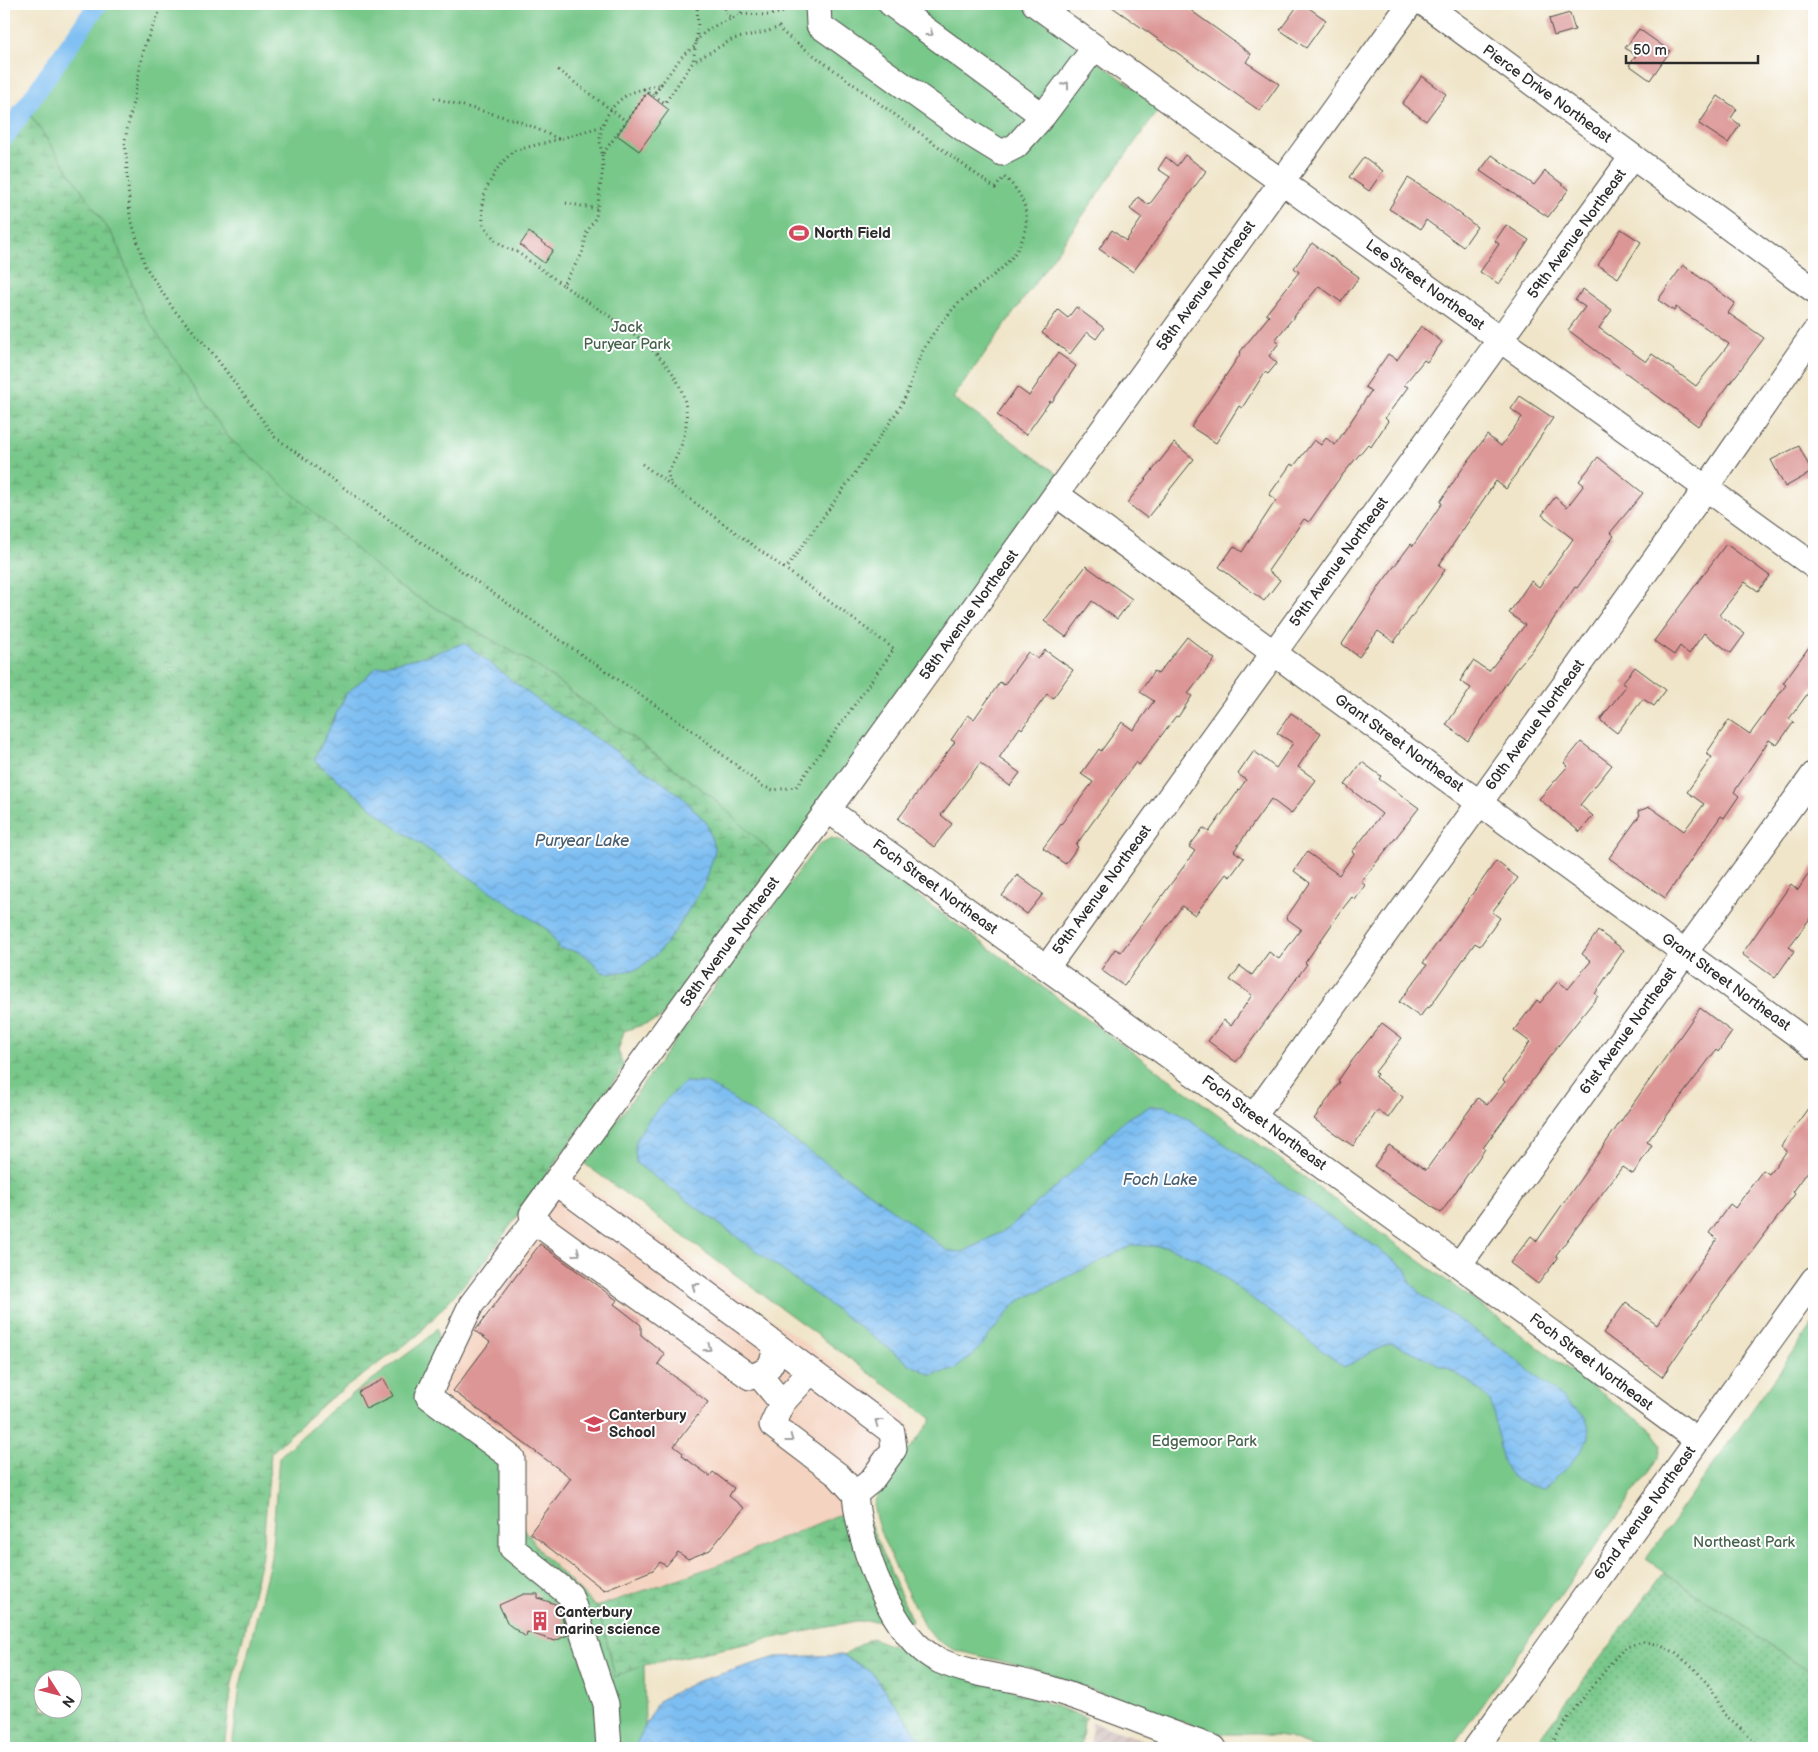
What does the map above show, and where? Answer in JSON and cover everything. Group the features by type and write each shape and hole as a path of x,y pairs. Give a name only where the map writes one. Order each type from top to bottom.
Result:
{"street":[{"path":"818,4 819,24 971,134 1002,153 1016,146 1043,116 1094,47"},
{"path":"891,4 1043,116"},
{"name":"Lee Street Northeast","path":"1035,4 1814,566"},
{"name":"58th Avenue Northeast","path":"536,1222 532,1214 742,924 828,810 1410,4"},
{"name":"Pierce Drive Northeast","path":"1425,4 1814,290"},
{"name":"59th Avenue Northeast","path":"1047,967 1632,157"},
{"name":"60th Avenue Northeast","path":"1254,1116 1707,487 1814,333"},
{"name":"Grant Street Northeast","path":"1056,494 1480,801 1814,1047"},
{"name":"61st Avenue Northeast","path":"1459,1264 1814,774"},
{"name":"Foch Street Northeast","path":"828,810 1459,1264 1697,1440"},
{"path":"556,1183 892,1432 894,1449 871,1481 855,1494"},
{"path":"609,1748 606,1704 570,1595 512,1548 512,1458 428,1396 470,1305 536,1222 750,1377 765,1373 774,1360 776,1345"},
{"name":"62nd Avenue Northeast","path":"1476,1748 1814,1279"},
{"path":"811,1371 782,1403 772,1425 838,1475 855,1494 861,1534 877,1581 906,1630 923,1648 939,1660 1036,1684 1105,1706 1214,1748"},
{"path":"759,1374 782,1403"}],"path":[{"path":"163,4 144,44 125,140 130,216 145,266 174,310 211,351 275,437 533,622 689,728 762,786 773,790 796,786 894,649 642,464"},
{"path":"693,62 698,29 696,4"},
{"path":"725,4 726,15 734,18"},
{"path":"741,14 742,4"},
{"path":"653,95 683,55 694,46 701,35 711,28 724,20 741,14 770,15 784,12"},
{"path":"646,90 664,103 693,62 732,38 769,31 779,27 782,32 995,188 1004,177 1018,193 1025,211 1025,234 1012,258 960,302 946,318 923,351 898,410 789,565 784,568"},
{"path":"558,70 626,121"},
{"path":"563,286 582,254 587,232 596,217 603,168 600,142 603,126 611,110 623,95 646,90 662,83"},
{"path":"602,155 646,90"},
{"path":"434,98 519,121 559,140"},
{"path":"603,126 559,140 513,151 493,176 486,189 482,205 483,224 495,240 506,248 517,252 653,349 673,373 684,401 686,423 681,446 668,472 667,477 672,485"},
{"path":"566,203 597,209"},
{"path":"1549,1748 1572,1712 1616,1657 1626,1647 1643,1642 1661,1645 1694,1668 1711,1688 1724,1714 1747,1733 1760,1748"}],"shaded area":[{"path":"573,1176 904,1414 912,1432 862,1505 718,1565 596,1607 541,1553 441,1393 479,1310 543,1216"},
{"path":"1092,1722 1166,1748 1090,1748"}],"green space":[{"name":"Jack Puryear Park","path":"98,4 1020,4 1160,107 953,398 1059,475 781,861 712,797 534,664 398,586 228,437 144,314 115,239 25,107"},
{"path":"25,107 115,239 144,314 398,586 534,664 712,797 781,861 660,1019 624,1031 618,1051 624,1067 485,1261 417,1336 324,1403 271,1453 262,1555 232,1684 224,1748 4,1748 4,138"},
{"name":"Edgemoor Park","path":"831,838 842,841 1655,1432 1661,1446 1659,1457 1451,1748 1315,1748 1289,1738 1259,1734 1223,1734 1162,1716 1045,1672 955,1650 935,1639 924,1626 894,1564 879,1529 874,1505 890,1475 932,1419 585,1164 818,845"},
{"name":"Northeast Park","path":"1814,1323 1814,1675 1646,1559"},
{"path":"437,1328 439,1349 419,1392 502,1462 502,1547 561,1600 597,1705 599,1748 232,1748 240,1686 271,1557 279,1457 331,1410 422,1343"},
{"path":"862,1505 912,1621 856,1621 644,1665 615,1678 605,1634 596,1607 718,1565"},
{"path":"522,1525 541,1553 596,1607 605,1634 615,1677 644,1665 645,1727 634,1748 618,1748 579,1593 522,1544"},
{"path":"1664,1572 1814,1675 1814,1748 1532,1748"},
{"path":"871,1638 1087,1718 1084,1720 1081,1748 933,1748 918,1736 872,1673 843,1655"}],"water":[{"name":"Puryear Lake","path":"464,643 536,699 655,777 682,797 706,822 715,850 706,881 677,929 657,954 638,969 615,973 602,972 593,962 579,952 560,949 548,930 395,827 314,760 346,694 377,667 429,655"},
{"name":"Foch Lake","path":"685,1082 706,1083 727,1095 881,1201 948,1251 963,1252 1007,1229 1071,1173 1126,1119 1149,1107 1166,1106 1180,1113 1331,1218 1368,1241 1407,1270 1410,1282 1420,1294 1509,1354 1585,1417 1589,1431 1588,1440 1575,1459 1545,1488 1529,1485 1517,1480 1510,1473 1501,1455 1491,1403 1472,1384 1416,1353 1392,1343 1344,1367 1202,1261 1168,1247 1133,1245 1017,1302 974,1354 954,1370 931,1375 910,1364 636,1163 635,1147 642,1130 655,1112"},
{"path":"843,1655 872,1673 918,1736 933,1748 634,1748 658,1701 695,1682 776,1657"}],"building":[{"path":"1108,4 1182,4 1251,54 1246,62 1279,84 1260,111"},
{"path":"1299,4 1303,4 1326,20 1306,48 1280,30"},
{"path":"1570,13 1575,30 1554,36 1549,19"},
{"path":"1639,29 1670,51 1650,80 1629,65 1636,56 1625,48"},
{"path":"1422,76 1446,94 1426,121 1402,104"},
{"path":"647,93 669,110 639,151 617,135"},
{"path":"1718,96 1737,109 1731,118 1740,125 1728,143 1699,124"},
{"path":"1185,155 1206,171 1133,272 1099,249 1112,230 1126,241 1142,218 1130,209 1138,197 1149,205 1170,177 1158,169 1166,157 1177,166"},
{"path":"1492,155 1534,185 1545,171 1569,189 1548,217 1480,171"},
{"path":"1364,157 1383,171 1369,191 1349,177"},
{"path":"1408,178 1440,198 1477,227 1463,247 1426,220 1421,229 1389,209"},
{"path":"1506,225 1529,240 1499,284 1480,272 1499,244 1495,241"},
{"path":"1621,229 1641,242 1618,278 1598,265"},
{"path":"529,232 553,250 544,263 520,245"},
{"path":"1312,243 1359,277 1341,302 1319,286 1275,340 1279,343 1269,356 1277,363 1268,374 1265,372 1242,408 1239,406 1216,443 1191,427 1240,352 1269,316 1266,314 1299,272 1294,268"},
{"path":"1683,265 1735,303 1728,313 1764,338 1698,426 1568,330 1585,307 1575,300 1583,289 1612,310 1599,328 1646,362 1652,354 1696,386 1729,344 1676,307 1674,311 1658,300"},
{"path":"1076,307 1104,328 1096,339 1087,332 1070,354 1042,333 1058,310 1068,318"},
{"path":"1421,326 1442,342 1427,362 1424,360 1404,385 1408,387 1385,418 1388,421 1371,447 1368,444 1339,479 1309,522 1304,519 1268,571 1280,580 1264,601 1219,567 1234,546 1242,552 1276,500 1269,495 1291,464 1294,466 1314,440 1321,445 1326,438 1335,445 1371,391 1365,387 1388,354 1397,360"},
{"path":"1058,353 1076,366 1052,402 1050,401 1026,435 997,415 1017,387 1029,396"},
{"path":"1520,396 1553,418 1506,489 1496,481 1439,565 1445,570 1394,642 1378,631 1359,657 1342,644 1381,584 1411,544 1413,546 1458,475 1487,435 1501,446 1522,417 1511,409"},
{"path":"1174,443 1194,459 1147,518 1127,503"},
{"path":"1799,446 1812,472 1785,487 1771,460"},
{"path":"1598,457 1643,493 1610,533 1614,536 1577,588 1575,587 1532,651 1515,670 1468,741 1446,725 1471,688 1460,681 1473,661 1489,671 1525,625 1509,613 1531,581 1539,587 1573,539 1542,515 1555,497 1567,507 1584,485 1579,481"},
{"path":"1726,544 1770,576 1758,591 1745,582 1719,615 1745,634 1731,653 1704,633 1689,654 1680,646 1674,655 1654,641"},
{"path":"1086,566 1132,599 1117,619 1092,601 1066,637 1044,621"},
{"path":"1187,637 1215,659 1188,694 1192,696 1178,717 1176,716 1139,765 1136,762 1076,845 1078,847 1065,864 1043,848 1093,782 1081,774 1122,722 1133,730 1154,701 1140,692 1154,671 1158,674"},
{"path":"1814,640 1814,685 1789,719 1794,722 1777,745 1769,740 1734,792 1739,796 1724,818 1721,816 1665,898 1609,858 1640,815 1638,811 1650,807 1684,831 1704,804 1687,792 1712,757 1706,754 1729,720 1750,734 1786,685 1783,683"},
{"path":"1045,650 1073,670 1053,698 1047,694 1022,729 1020,727 999,758 1020,773 1010,786 980,763 941,815 952,824 934,847 898,819 955,742 951,740 968,715 974,719 1000,682 1004,685 1028,652 1038,659"},
{"path":"1635,667 1666,690 1654,706 1643,699 1617,733 1600,720 1626,686 1622,683"},
{"path":"1291,713 1321,733 1298,767 1316,780 1291,814 1271,799 1234,851 1244,858 1230,877 1226,874 1195,915 1182,906 1124,986 1101,970 1115,949 1121,952 1195,851 1189,847 1203,828 1209,832 1246,780 1238,774 1254,751 1276,768 1293,743 1277,733"},
{"path":"1581,742 1612,765 1580,805 1593,816 1580,832 1539,799 1568,766 1564,763"},
{"path":"1362,762 1381,776 1379,779 1419,808 1361,882 1365,885 1355,900 1352,897 1344,907 1305,963 1307,964 1236,1062 1208,1041 1224,1020 1231,1026 1252,995 1230,980 1240,966 1252,975 1269,952 1279,959 1301,929 1286,918 1310,883 1294,871 1307,852 1339,875 1354,854 1352,852 1382,814 1345,785"},
{"path":"1496,861 1518,878 1492,912 1500,918 1480,946 1475,943 1429,1008 1427,1007 1420,1017 1399,1002 1427,965 1423,963"},
{"path":"1814,865 1814,913 1789,947 1794,951 1775,978 1742,954 1791,884 1798,890"},
{"path":"1017,875 1043,894 1027,914 1002,896"},
{"path":"1598,931 1624,950 1595,994 1598,996 1550,1056 1483,1148 1485,1149 1441,1213 1374,1166 1389,1145 1426,1170 1478,1098 1487,1105 1505,1082 1503,1080 1530,1042 1514,1030 1537,1000 1540,1003 1558,981 1568,989 1591,961 1582,954"},
{"path":"1700,1008 1732,1032 1718,1052 1716,1050 1647,1142 1652,1145 1633,1174 1622,1167 1556,1255 1558,1258 1538,1284 1510,1263 1531,1236 1537,1241"},
{"path":"1382,1023 1402,1038 1375,1072 1377,1074 1375,1077 1403,1097 1388,1118 1378,1110 1353,1146 1314,1119 1340,1082 1338,1081 1351,1062"},
{"path":"1814,1100 1814,1163 1793,1192 1795,1194 1705,1314 1662,1377 1603,1333 1626,1302 1657,1325 1717,1239 1709,1233 1730,1204 1735,1208 1763,1170 1769,1174 1787,1151 1781,1146"},
{"name":"Canterbury School","path":"540,1244 617,1300 614,1304 641,1325 641,1335 665,1354 658,1364 708,1402 674,1446 683,1453 682,1456 710,1476 713,1472 734,1488 729,1496 744,1508 710,1550 688,1559 678,1552 666,1566 660,1562 653,1570 604,1590 530,1533 571,1478 453,1391 490,1342 475,1331"},
{"path":"384,1379 393,1396 366,1409 358,1392"},
{"name":"Canterbury marine science","path":"524,1594 538,1594 538,1598 558,1605 568,1635 555,1641 527,1632 526,1637 508,1624 499,1605"}],"waterway":[{"path":"4,138 98,4"}],"place":[{"name":"North Field","path":"799,233"},
{"name":"Canterbury School","path":"594,1424"},
{"name":"Canterbury marine science","path":"540,1621"}]}
